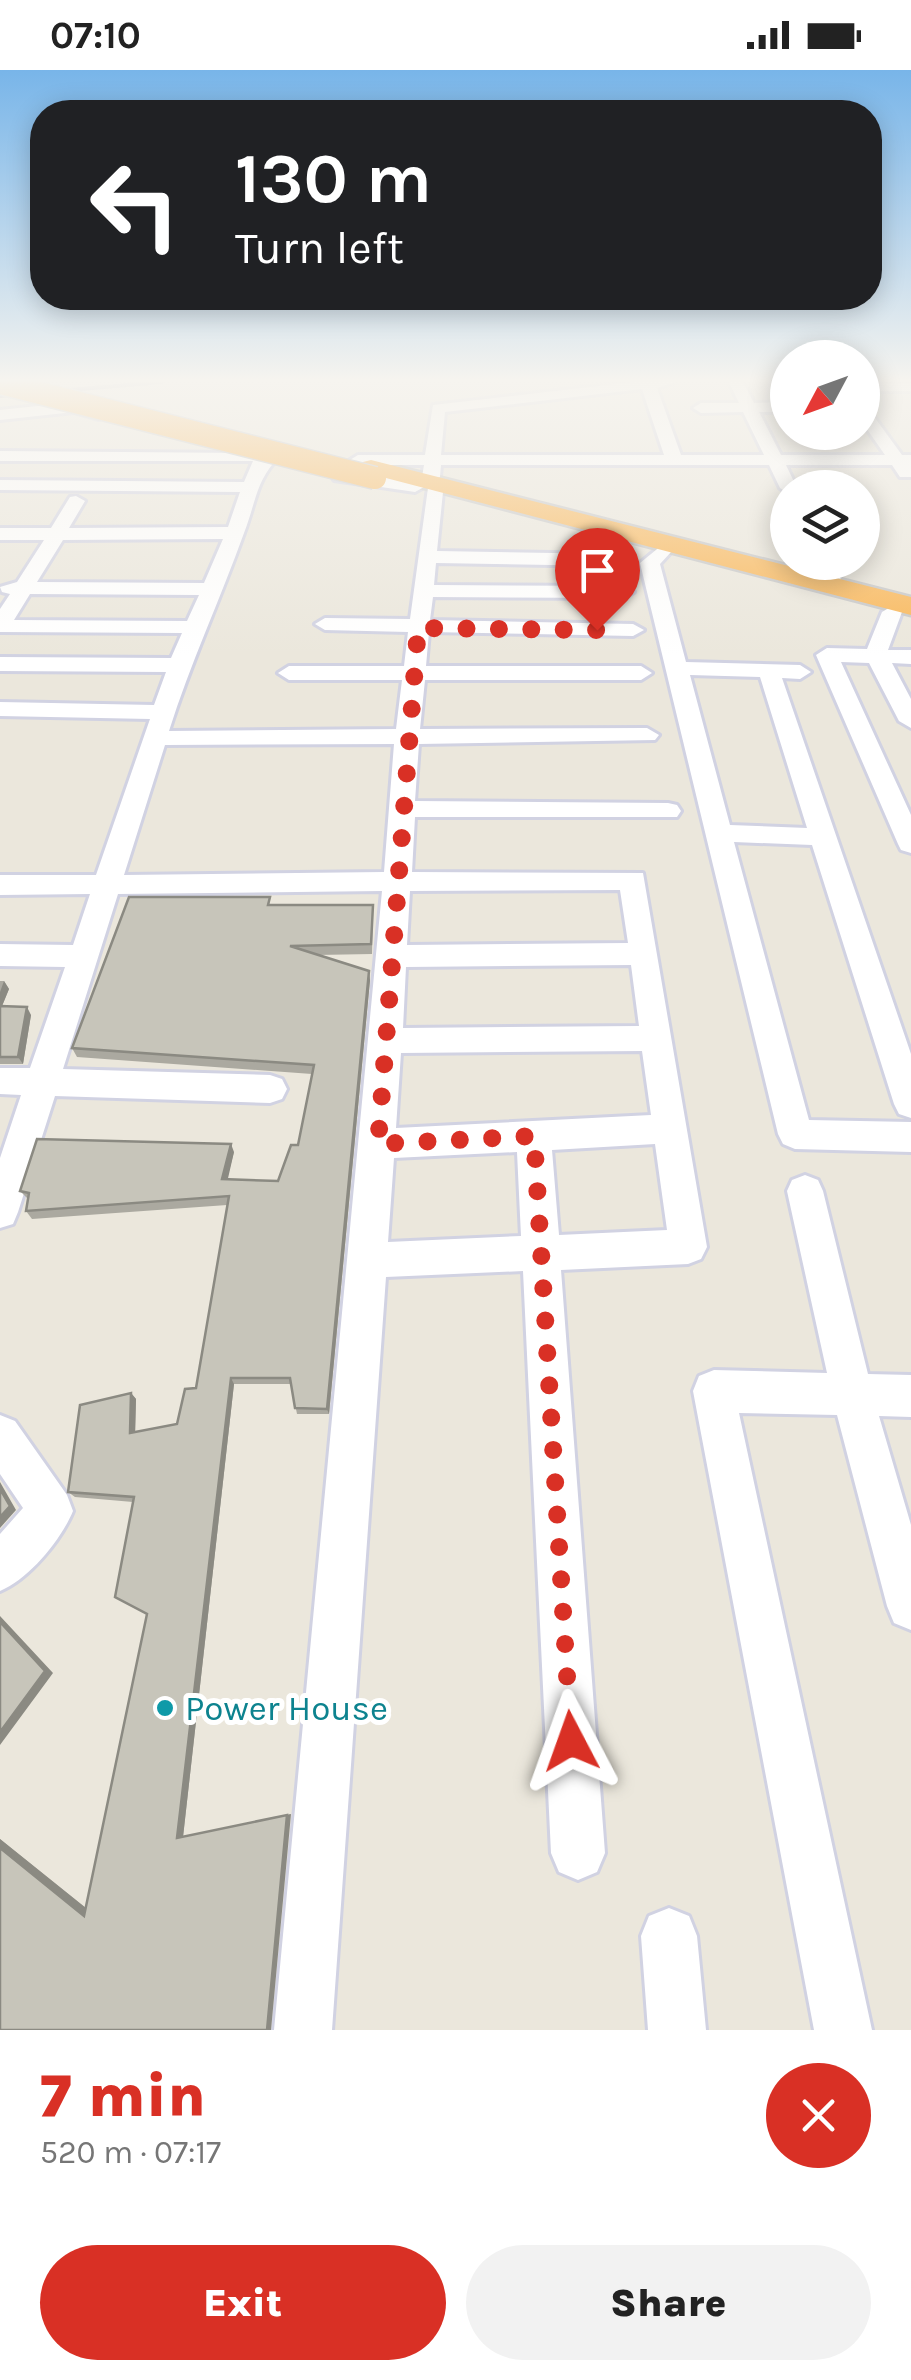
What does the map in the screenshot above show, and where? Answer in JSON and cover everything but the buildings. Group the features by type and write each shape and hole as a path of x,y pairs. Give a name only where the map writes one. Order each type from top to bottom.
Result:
{"highway":[{"path":"395,473 770,560"},
{"path":"428,480 662,551 905,611"},
{"path":"840,580 905,611"}],"street":[{"path":"158,510 175,473"},
{"path":"0,1212 180,665 235,534 255,473"},
{"path":"330,473 347,478 428,480 505,473"},
{"path":"303,2030 378,1144 429,473"},
{"path":"0,485 251,487"},
{"path":"76,501 0,626 196,626"},
{"path":"0,534 235,534"},
{"path":"662,551 650,563 795,1134 911,1137"},
{"path":"324,624 422,592 612,560"},
{"path":"0,588 210,590"},
{"path":"422,592 624,592"},
{"path":"422,592 633,630"},
{"path":"876,654 905,611"},
{"path":"876,654 911,721"},
{"path":"911,656 827,655 911,844"},
{"path":"0,664 180,665"},
{"path":"676,668 800,672"},
{"path":"768,672 911,1104"},
{"path":"289,673 641,673"},
{"path":"0,709 160,725 407,736 648,735"},
{"path":"402,809 668,811"},
{"path":"718,833 823,837"},
{"path":"0,885 634,880 688,1247 368,1260"},
{"path":"392,956 644,954"},
{"path":"0,955 84,956"},
{"path":"386,1040 657,1038"},
{"path":"0,1081 270,1089"},
{"path":"378,1144 670,1129"},
{"path":"534,1136 578,1854"},
{"path":"804,1191 852,1394 911,1606"},
{"path":"843,2030 714,1391 911,1396"},
{"path":"0,1436 51,1511 0,1568"},
{"path":"669,1936 677,2030"}],"place":[{"name":"Power House","path":"165,1708"}],"route":[{"path":"571,1741 534,1136 378,1144 418,628 597,630"}]}
